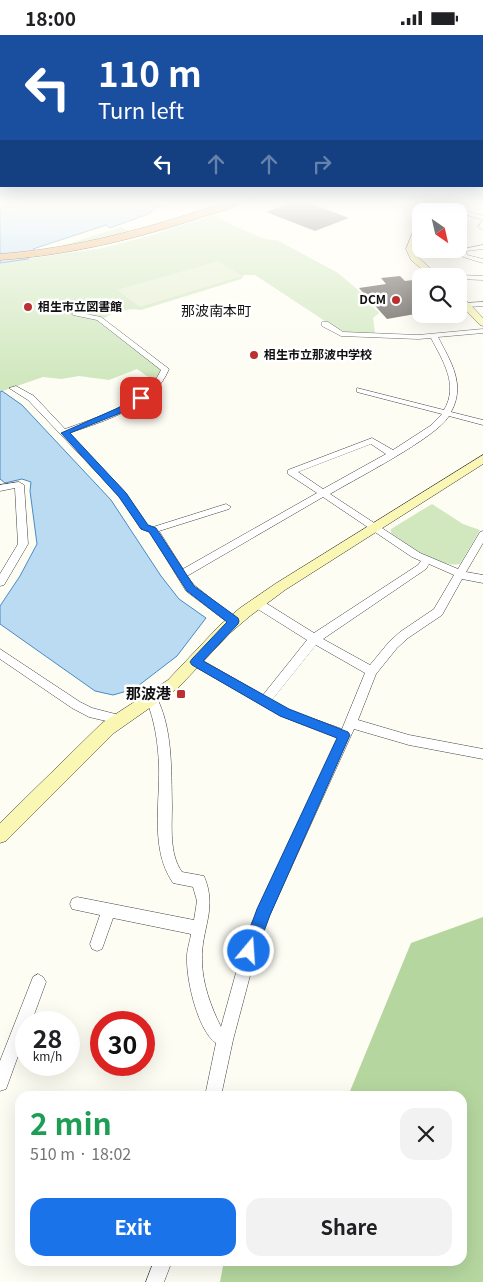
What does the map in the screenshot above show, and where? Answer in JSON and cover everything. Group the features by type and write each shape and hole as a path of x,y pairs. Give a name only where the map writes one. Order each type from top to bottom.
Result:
{"street":[{"path":"467,277 483,278"},
{"path":"467,305 483,304"},
{"path":"467,305 483,323"},
{"path":"65,433 115,412 141,398 157,383 165,369 99,318 75,314"},
{"path":"325,324 341,334 434,336 483,331"},
{"path":"182,573 426,434 446,414 453,398 455,378 450,363 434,336"},
{"path":"13,388 31,398 65,433 123,495 144,527 153,530 226,507"},
{"path":"360,390 483,423"},
{"path":"393,454 372,441 292,472 426,561 483,579"},
{"path":"2,830 98,737 119,719 173,684 234,621 257,603 482,461"},
{"path":"0,488 19,485 23,543 0,583"},
{"path":"153,530 190,588 234,621"},
{"path":"214,1091 225,1040 254,933 372,671 404,635 438,612 483,534"},
{"path":"265,701 314,639 422,567 426,561"},
{"path":"257,603 342,656 372,671"},
{"path":"0,653 76,705 89,712 119,719"},
{"path":"196,662 284,713 347,729 483,754"},
{"path":"152,699 160,719 165,766 165,834 171,869 178,877 199,881 204,901 194,960 202,1004 215,1033 225,1040"},
{"path":"77,904 199,929"},
{"path":"97,944 109,910"},
{"path":"0,1083 4,1059 38,982"},
{"path":"155,1282 161,1266"}],"green space":[{"path":"19,260 314,260 338,273 358,290 379,313 373,318 375,333 345,332 334,327 255,275 244,275 241,279 141,310 119,311 100,322 161,369 160,375 155,382 137,369 109,380 79,376 61,379 43,377 0,392 0,263"},
{"path":"218,261 242,276 140,307 117,290"},
{"path":"432,504 463,524 480,530 460,564 443,563 433,559 391,533 391,529"},
{"path":"483,917 483,1282 220,1282 223,1266 467,1266 467,1091 350,1091 411,943"}],"water":[{"path":"0,260 20,260 0,263"},
{"path":"2,391 22,405 111,500 161,576 179,599 206,618 177,656 134,689 113,695 95,691 0,624 0,606 20,576 37,544 30,491 31,482 22,479 5,483 0,479 0,392"}],"building":[{"name":"DCM","path":"400,276 405,281 412,280 412,315 387,319 359,288 386,284 381,278"}],"place":[{"name":"DCM","path":"396,300"},
{"name":"相生市立図書館","path":"28,307"},
{"name":"相生市立那波中学校","path":"254,355"},
{"name":"那波港","path":"181,694"}],"district":[{"name":"那波南本町","path":"216,311"}],"route":[{"path":"141,398 101,419 65,433 123,495 144,527 153,530 190,588 234,621 196,662 284,713 344,735 254,933 249,951"}]}
